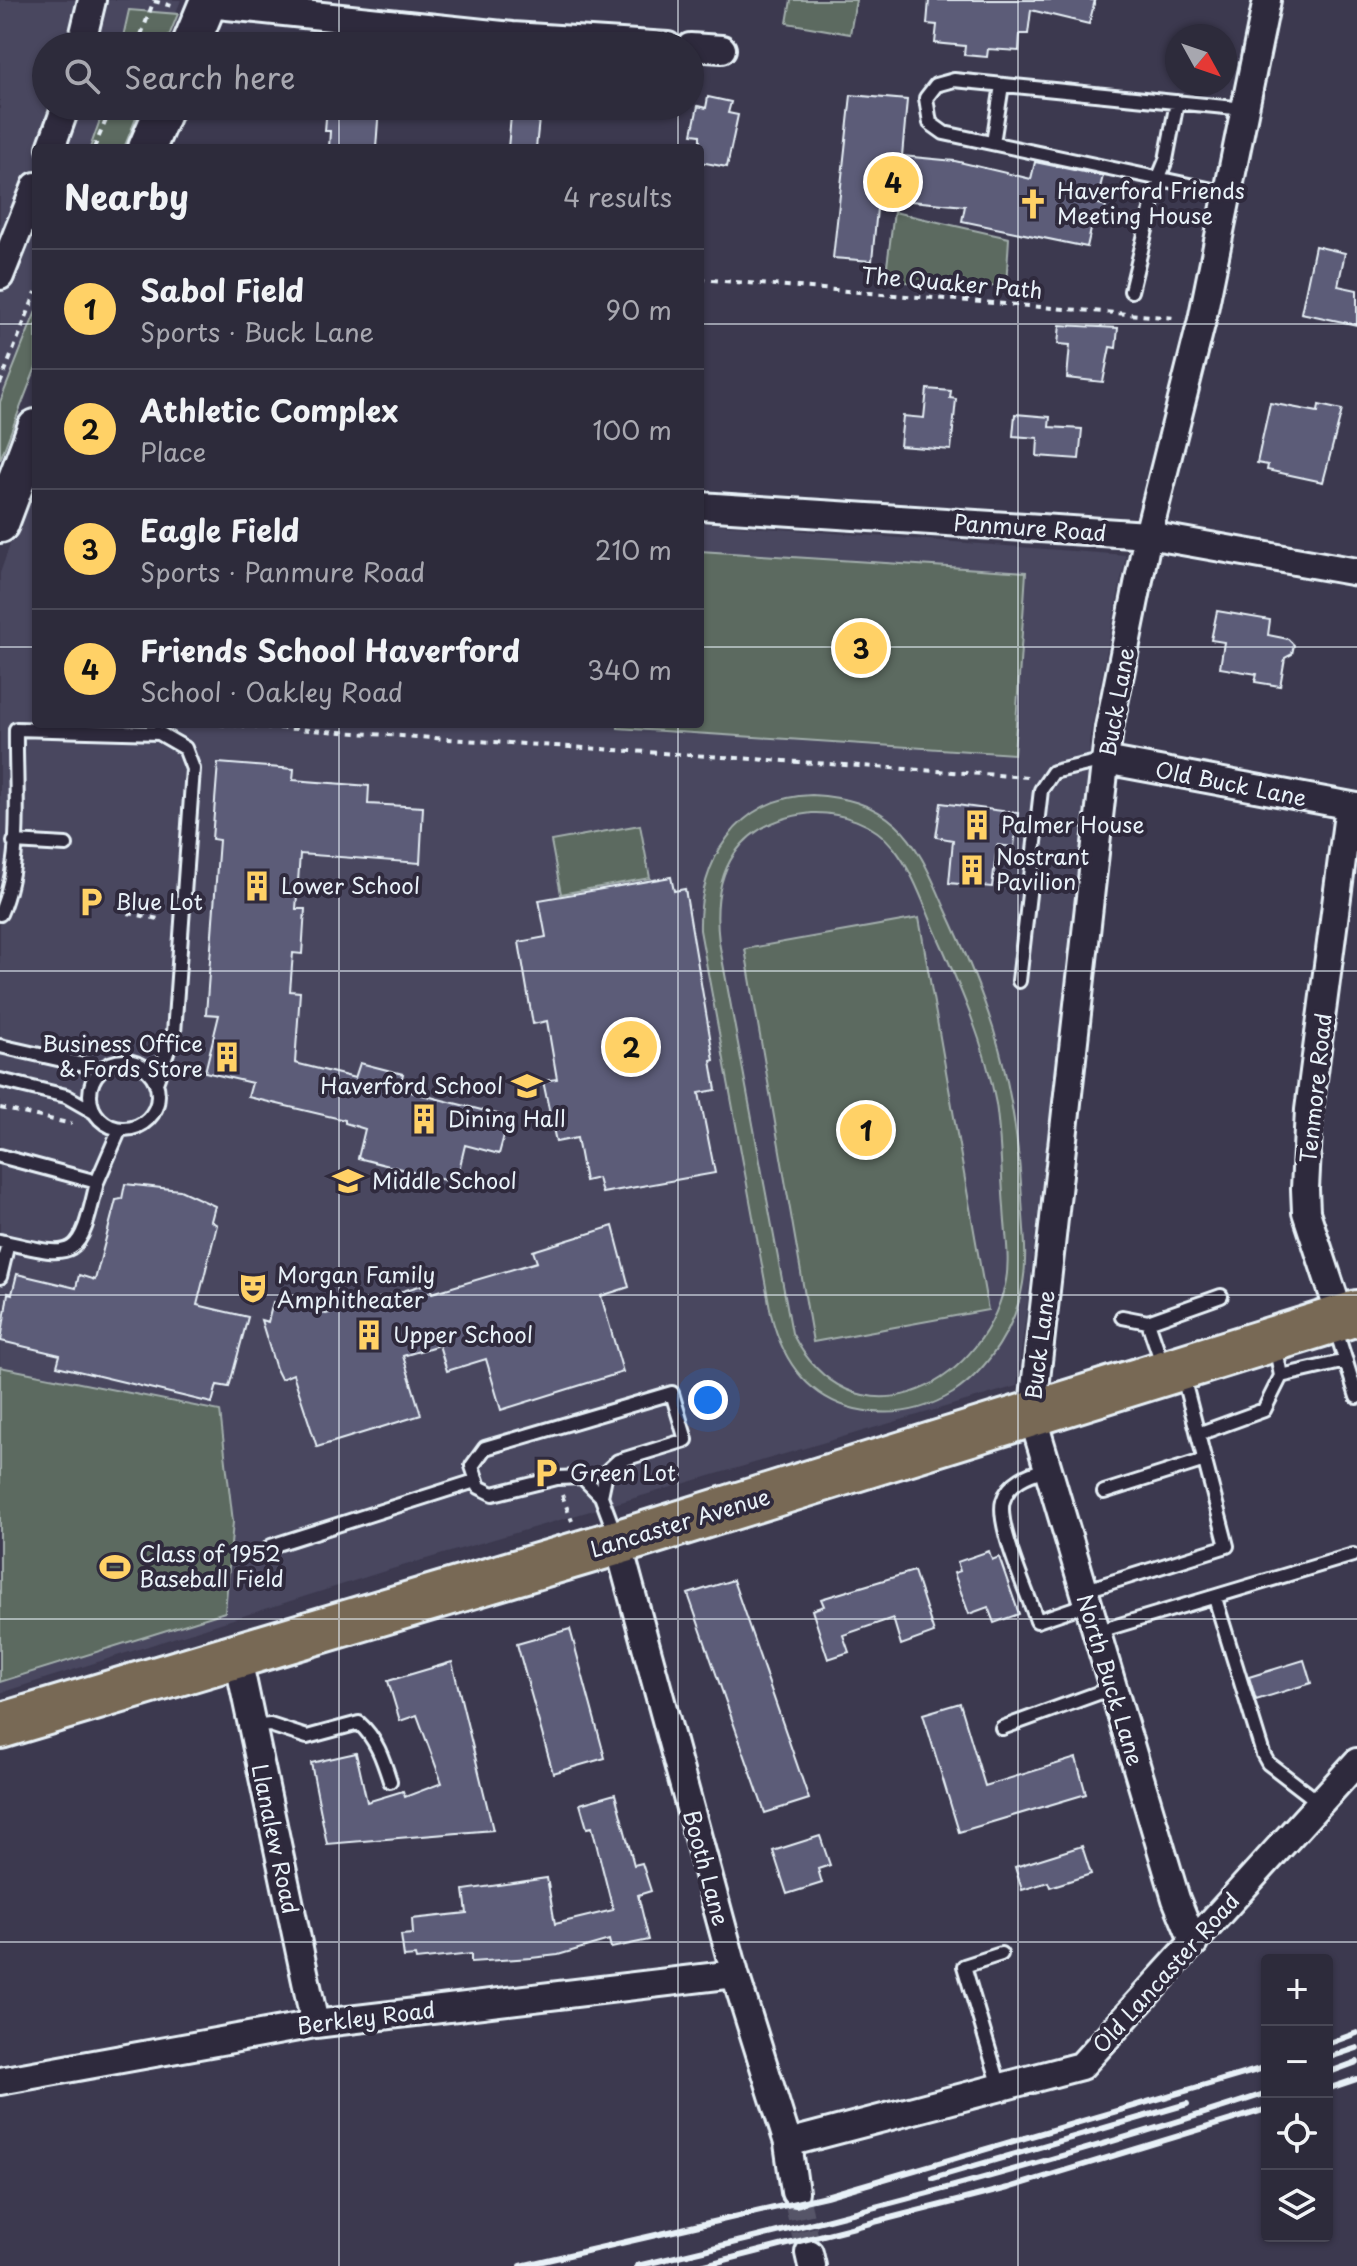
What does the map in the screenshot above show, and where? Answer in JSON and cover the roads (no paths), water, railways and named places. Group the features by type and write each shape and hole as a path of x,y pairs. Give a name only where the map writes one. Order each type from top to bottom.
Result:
{"highway":[{"name":"Lancaster Avenue","path":"0,1726 618,1543 1173,1370 1278,1357 1344,1317"}],"street":[{"path":"84,32 92,0"},
{"name":"Buck Lane","path":"1032,1415 1106,783 1105,760 1148,535 1202,320 1222,192 1245,109 1267,0"},
{"path":"194,32 201,5 472,32"},
{"path":"704,48 722,49"},
{"path":"52,144 61,120"},
{"path":"149,144 159,120"},
{"path":"0,276 7,237 32,193"},
{"path":"0,524 32,447"},
{"name":"Panmure Road","path":"704,506 1148,535 1357,572"},
{"name":"Old Buck Lane","path":"1105,760 1353,806"},
{"name":"Tenmore Road","path":"1344,1317 1306,1212 1305,1189 1309,1110 1353,806"},
{"name":"North Buck Lane","path":"1032,1415 1176,1899 1194,1943"},
{"name":"Booth Lane","path":"618,1543 735,1974 788,2143 795,2192"},
{"name":"Llanalew Road","path":"237,1654 315,2024"},
{"name":"Old Lancaster Road","path":"788,2143 1081,2066 1357,1762"},
{"name":"Berkley Road","path":"0,2081 315,2024 735,1974"}],"lane":[{"path":"1222,192 936,129 925,106 931,90 945,80 1245,109"},
{"path":"993,143 1002,85"},
{"path":"1131,291 1166,160 1177,102"},
{"path":"0,914 10,892 16,729 159,733 173,738 191,757 193,769 174,1033 156,1083 157,1103 148,1120 130,1129 120,1129 102,1121 94,1112 66,1096 0,1080"},
{"path":"1019,981 1041,790 1053,772 1105,760"},
{"path":"14,842 66,845"},
{"path":"0,1046 102,1069"},
{"path":"94,1112 91,1089 102,1069 112,1063 134,1062 151,1073 156,1083"},
{"path":"0,1277 4,1242 55,1254 75,1246 87,1229 97,1182 120,1129"},
{"path":"0,1156 97,1182"},
{"path":"1122,1317 1148,1322 1221,1296"},
{"path":"1344,1317 1346,1361 1357,1397"},
{"path":"1046,1469 1014,1482 1003,1501 1003,1519 1037,1621 1085,1598 1227,1546 1198,1434 1173,1370 1148,1322"},
{"path":"1198,1434 1264,1410 1278,1357 1346,1361"},
{"path":"601,1496 606,1472 618,1461 686,1440 672,1393 485,1448 472,1466 475,1481 486,1491 501,1493 572,1476 582,1477 601,1496 618,1543"},
{"path":"1104,1492 1205,1460"},
{"path":"271,1546 475,1481"},
{"path":"1096,1632 1353,1555"},
{"path":"1215,1598 1263,1754 1268,1763 1320,1803"},
{"path":"1002,1728 1112,1688"},
{"path":"252,1727 270,1725 307,1737 359,1723 368,1731 382,1757 390,1781"},
{"path":"1000,2087 964,1966 1001,1954"}],"tunnel":[{"path":"795,2192 809,2253"}],"railway":[{"path":"1333,2042 1357,2033"},
{"path":"1333,2056 1357,2048"},
{"path":"1333,2071 1357,2062"},
{"path":"521,2266 826,2196 1261,2069"},
{"path":"1333,2087 1357,2079"},
{"path":"637,2266 954,2186 1111,2142 1261,2095"},
{"path":"933,2178 1187,2104"},
{"path":"701,2266 1008,2188 1261,2111"}],"place":[{"name":"Friends School Haverford","path":"893,182"},
{"name":"Haverford Friends Meeting House","path":"1033,204"},
{"name":"Eagle Field","path":"861,648"},
{"name":"Palmer House","path":"977,825"},
{"name":"Nostrant Pavilion","path":"972,870"},
{"name":"Lower School","path":"257,886"},
{"name":"Blue Lot","path":"91,902"},
{"name":"Athletic Complex","path":"631,1047"},
{"name":"Business Office & Fords Store","path":"227,1057"},
{"name":"Haverford School","path":"527,1086"},
{"name":"Dining Hall","path":"424,1119"},
{"name":"Sabol Field","path":"866,1130"},
{"name":"Middle School","path":"348,1181"},
{"name":"Morgan Family Amphitheater","path":"253,1288"},
{"name":"Upper School","path":"369,1335"},
{"name":"Green Lot","path":"546,1473"},
{"name":"Class of 1952 Baseball Field","path":"115,1567"}]}
